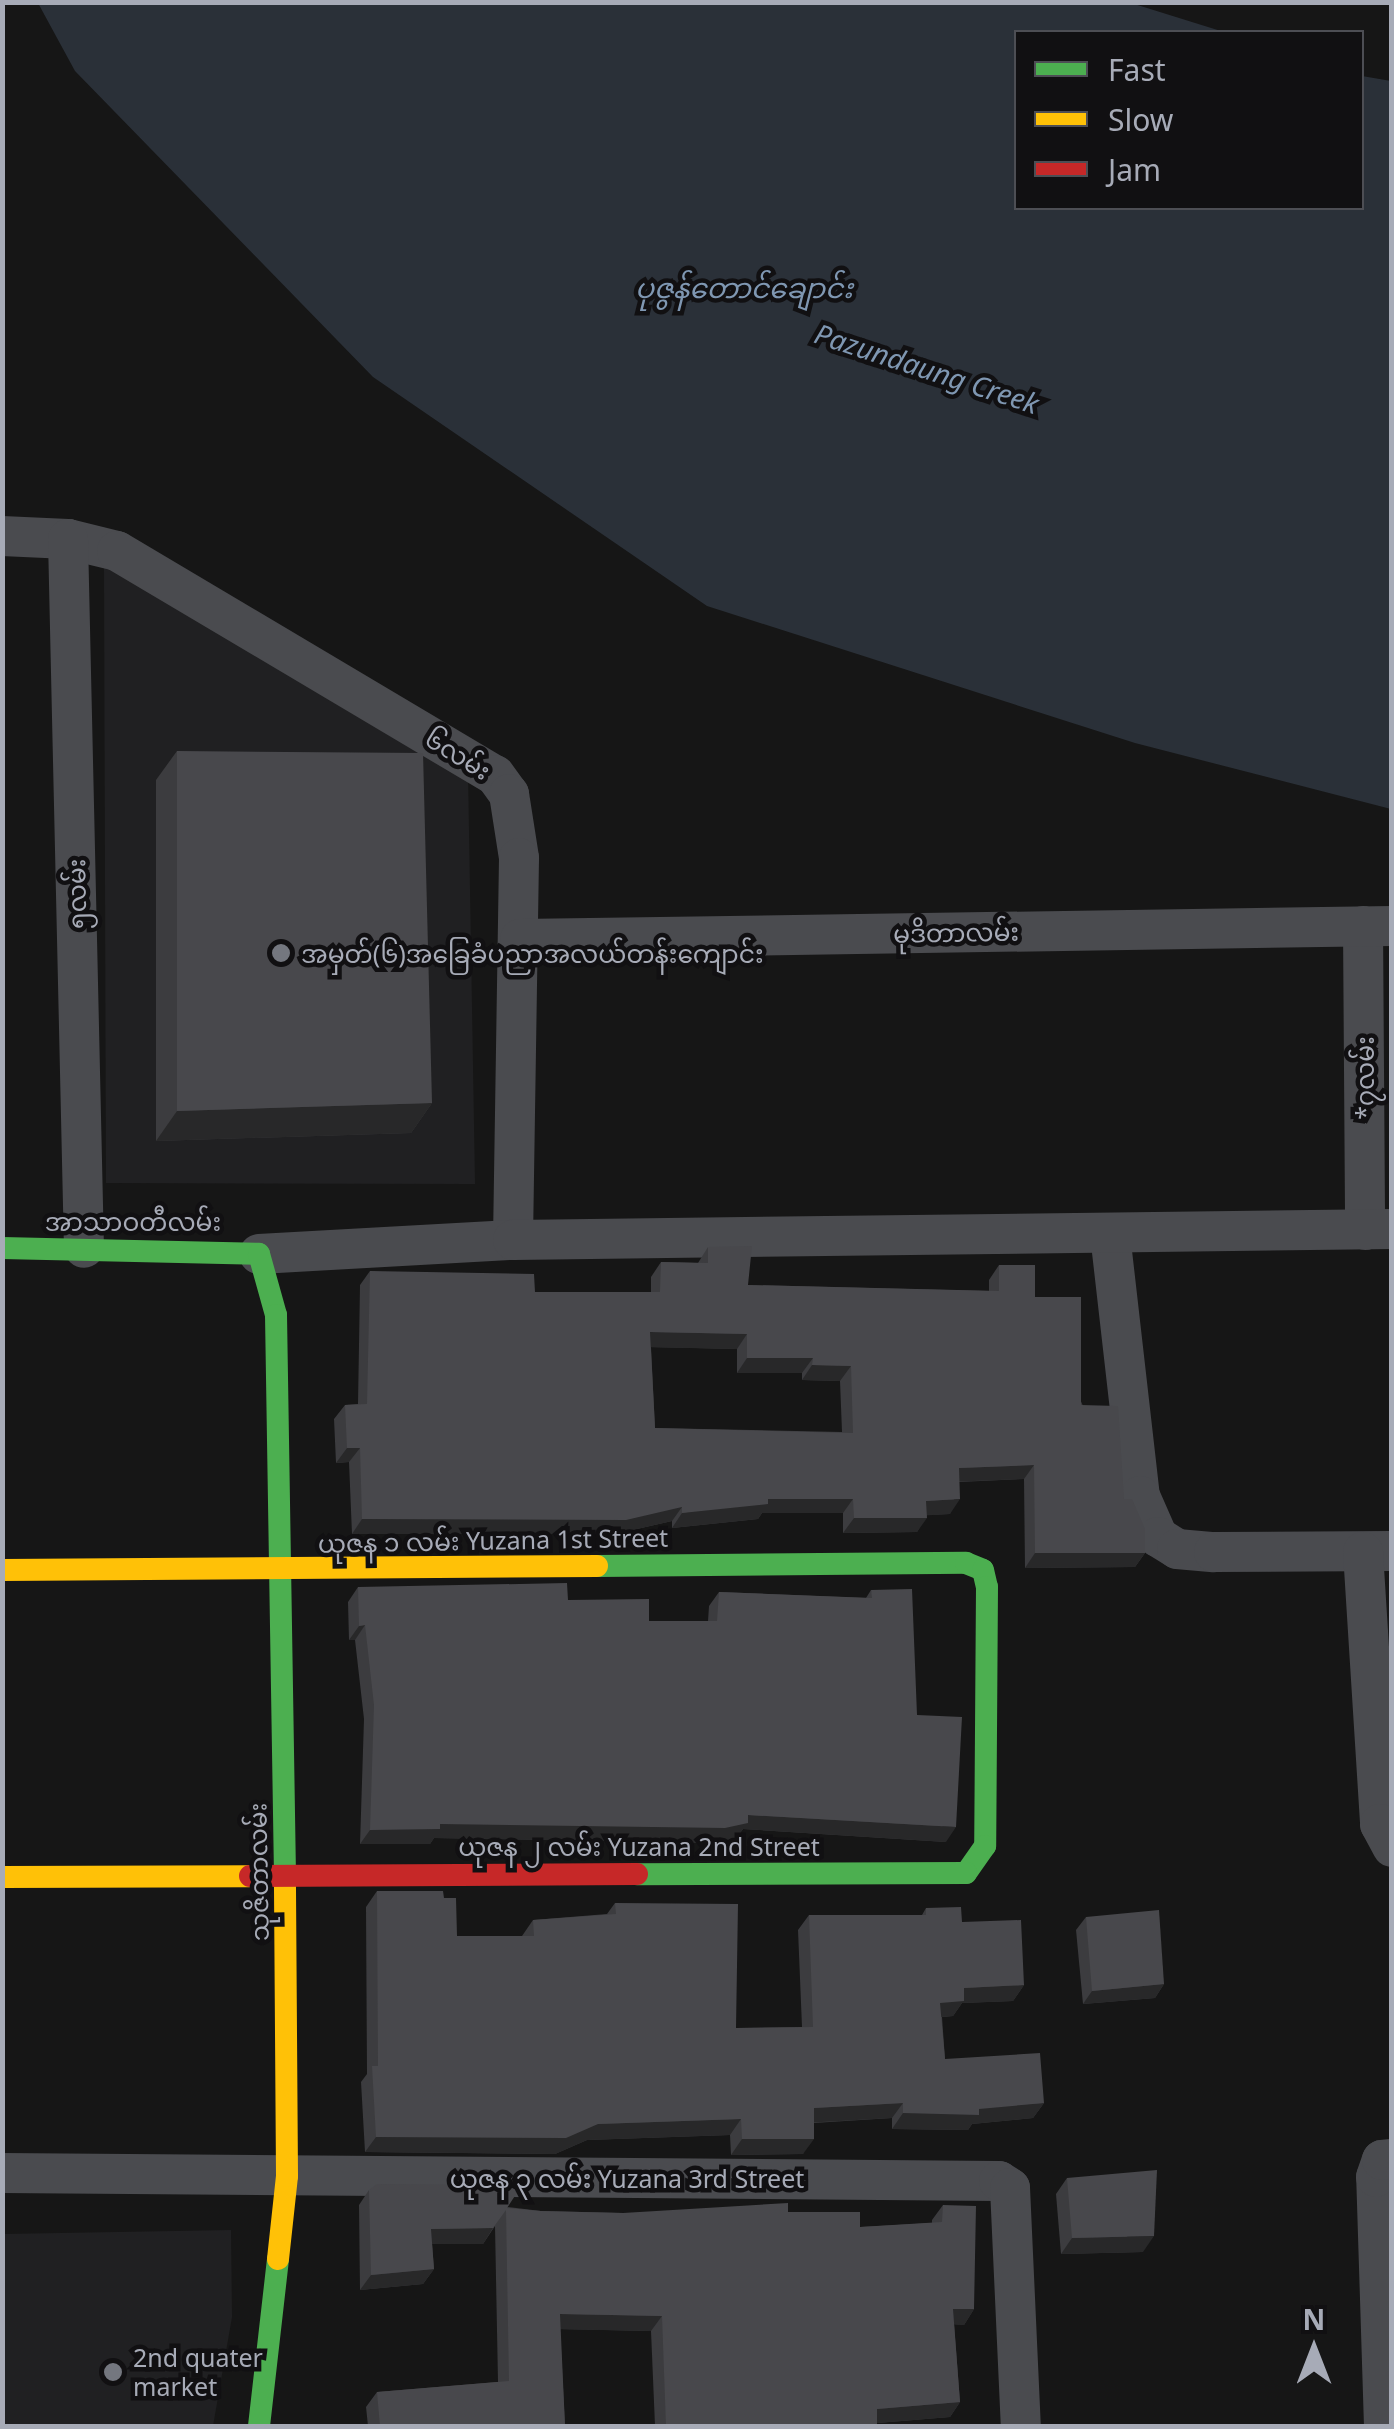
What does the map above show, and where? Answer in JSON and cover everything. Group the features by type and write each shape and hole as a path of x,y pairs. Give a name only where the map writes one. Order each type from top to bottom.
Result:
{"street":[{"name":"၆လမ်း","path":"2,536 68,539 117,551 495,775 509,794 519,858 520,939 513,1240"},
{"name":"၅လမ်း","path":"68,539 84,1248"},
{"name":"မုဒိတာလမ်း","path":"520,939 1377,926"},
{"name":"*၇လမ်း","path":"1377,926 1378,1229"},
{"path":"260,1254 513,1240 1378,1229"},
{"path":"1110,1234 1140,1496 1158,1537 1177,1549 1214,1552 1378,1552 1380,1824 1392,1847"},
{"name":"အာသာဝတီလမ်း","path":"2,1248 260,1254"},
{"name":"သုဇိတာလမ်း","path":"259,2426 287,2176 276,1315 260,1254"},
{"name":"ယုဇန ၁ လမ်း Yuzana 1st Street","path":"2,1570 966,1563 982,1570"},
{"name":"ယုဇန ၂ လမ်း Yuzana 2nd Street","path":"2,1877 966,1873 984,1846 982,1570"},
{"path":"1384,2426 1376,2177 1382,2160 1392,2160"},
{"name":"ယုဇန ၃ လမ်း Yuzana 3rd Street","path":"2,2173 999,2181 1010,2188 1021,2426"}],"shaded area":[{"path":"104,563 468,773 475,1184 106,1183"},
{"name":"2nd quater market","path":"231,2230 232,2317 213,2426 3,2426 3,2234"}],"water":[{"name":"ပုဇွန်တောင်ချောင်း","path":"38,3 1131,3 1218,30 1014,30 1014,210 1364,210 1364,76 1391,81 1391,809 1135,743 707,606 373,377 75,71"}],"building":[{"name":"အမှတ်(၆)အခြေခံပညာအလယ်တန်းကျောင်း","path":"177,751 423,753 432,1103 177,1111"},
{"path":"752,1246 748,1285 999,1291 999,1265 1035,1265 1035,1297 1081,1297 1081,1405 1118,1406 1124,1499 1132,1499 1145,1529 1145,1553 1035,1553 1034,1465 959,1468 960,1499 926,1501 927,1518 854,1518 853,1499 768,1499 768,1504 682,1513 682,1507 626,1520 362,1519 360,1448 347,1448 345,1405 367,1404 370,1271 534,1274 535,1292 660,1292 661,1262 708,1263 708,1247","holes":["650,1332 747,1334 747,1358 813,1358 812,1365 851,1366 853,1433 655,1428"]},
{"path":"567,1583 568,1600 649,1599 649,1621 717,1621 719,1592 872,1598 871,1590 912,1589 917,1715 962,1717 956,1827 748,1815 748,1823 725,1828 440,1824 440,1829 370,1830 374,1705 365,1625 359,1626 358,1587"},
{"path":"377,1891 443,1891 444,1898 456,1898 457,1936 534,1936 533,1920 616,1914 615,1903 738,1904 736,2028 813,2027 809,1915 926,1915 926,1908 961,1907 962,1922 1021,1920 1024,1985 964,1988 964,2001 940,2003 945,2059 1040,2053 1044,2103 979,2109 979,2115 903,2113 903,2103 814,2108 814,2139 742,2139 741,2119 598,2124 566,2138 376,2137 372,2066 378,2066"},
{"path":"1159,1910 1164,1984 1092,1991 1086,1917"},
{"path":"1157,2170 1154,2236 1072,2238 1067,2178"},
{"path":"377,2184 522,2185 507,2208 541,2211 623,2213 788,2203 788,2212 860,2212 860,2227 942,2222 943,2205 976,2206 974,2309 953,2309 960,2402 877,2409 877,2426 666,2426 662,2316 560,2314 565,2426 380,2426 377,2392 509,2381 506,2210 493,2228 431,2229 434,2269 371,2275 369,2190"}],"traffic: fast":[{"path":"2,1248 259,1254 276,1315 285,1877"},
{"path":"597,1566 966,1563 983,1570 987,1587 985,1846 966,1873 637,1874"},
{"path":"259,2426 278,2259"}],"traffic: slow":[{"path":"2,1570 597,1566"},
{"path":"2,1877 250,1876"},
{"path":"278,2259 287,2176 285,1877"}],"traffic: jam":[{"path":"250,1876 637,1874"}],"place":[{"name":"အမှတ်(၆)အခြေခံပညာအလယ်တန်းကျောင်း","path":"281,953"},
{"name":"2nd quater market","path":"113,2372"}],"water label":[{"name":"Pazundaung Creek","path":"927,368"}]}
